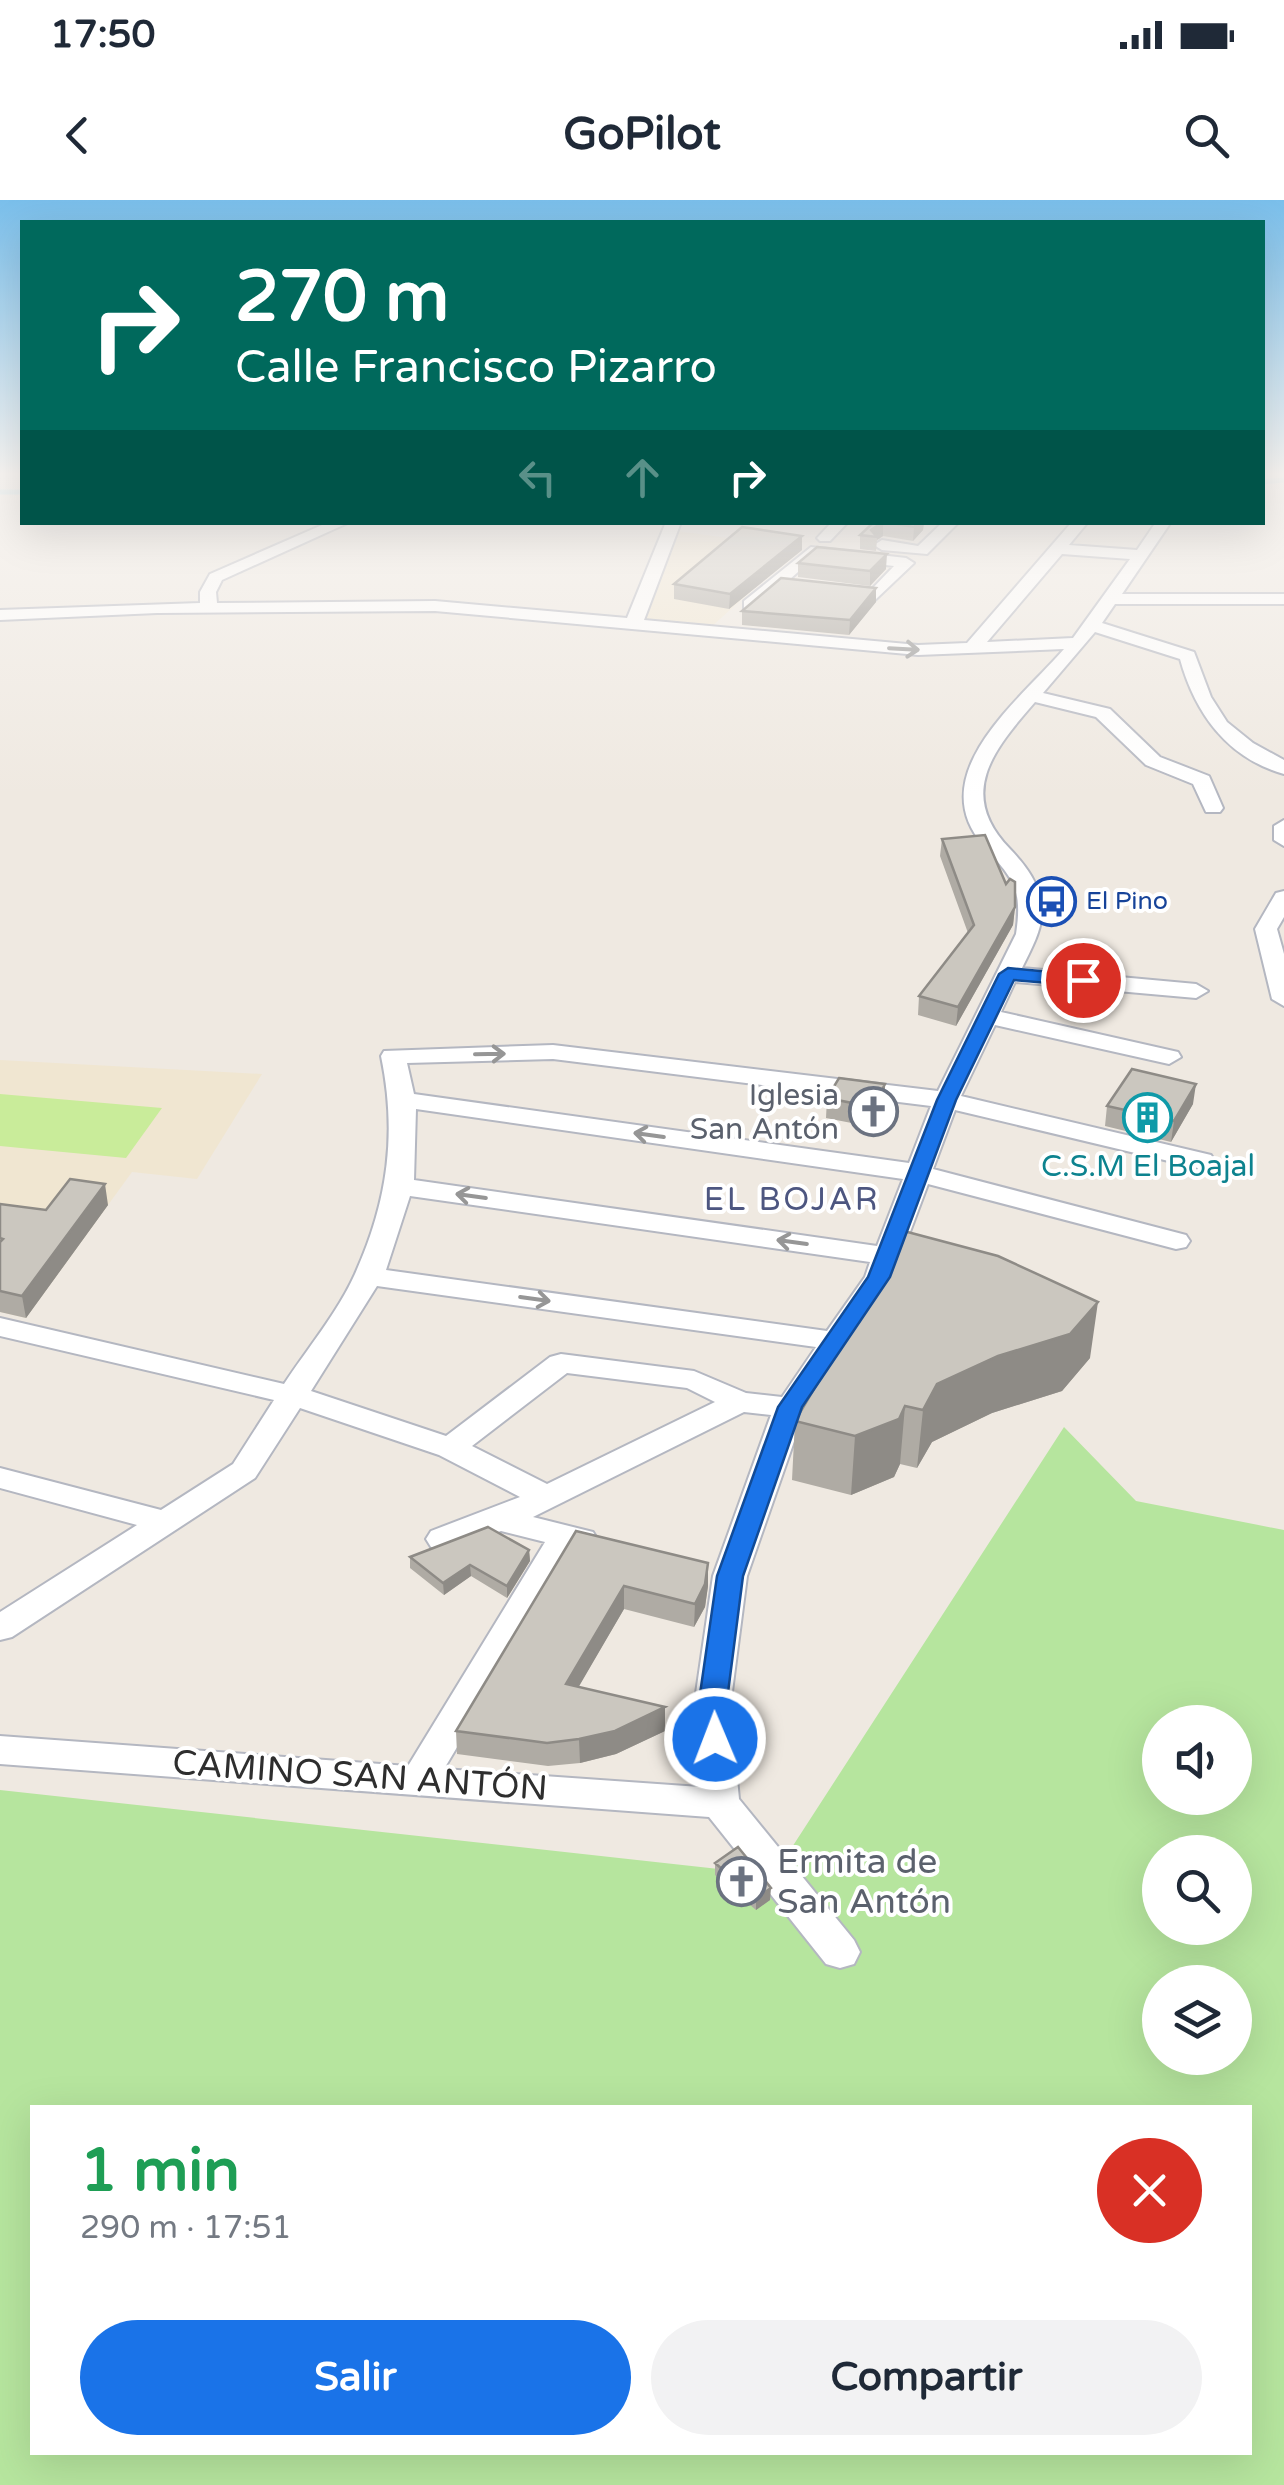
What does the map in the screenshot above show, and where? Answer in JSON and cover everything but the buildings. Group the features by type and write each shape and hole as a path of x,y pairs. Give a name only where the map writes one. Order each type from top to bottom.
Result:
{"street":[{"path":"209,607 208,592 213,583"},
{"path":"633,625 650,583"},
{"path":"718,632 775,583"},
{"path":"780,583 796,585"},
{"path":"816,588 875,595 887,583"},
{"path":"971,649 1029,583"},
{"path":"840,1952 720,1802 712,1708 730,1576 790,1407 889,1256 946,1100 1027,934 1033,903 1023,880 978,820 972,804 975,783 989,748 1085,634 1122,583"},
{"path":"1110,599 1284,598"},
{"path":"0,615 209,607 435,606 857,646 971,649 1085,634 1188,656 1199,698 1237,746 1284,768"},
{"path":"1032,695 1103,713 1153,761 1202,780 1213,808"},
{"path":"1284,826 1284,840"},
{"path":"1284,898 1266,928 1284,999"},
{"path":"1008,974 1196,991"},
{"path":"988,1016 1169,1057"},
{"path":"0,1628 244,1471 370,1276 400,1186 403,1100 392,1056 552,1052 946,1100 1202,1161"},
{"path":"403,1100 919,1174 1176,1242"},
{"path":"400,1186 889,1256"},
{"path":"370,1276 836,1342"},
{"path":"0,1327 291,1394 450,1448 543,1496"},
{"path":"450,1448 561,1363 694,1380 740,1402 790,1407"},
{"path":"443,1539 500,1520 740,1402"},
{"path":"0,1478 163,1521"},
{"path":"500,1520 620,1550"},
{"path":"419,1780 566,1536"},
{"path":"693,1567 730,1576"},
{"name":"CAMINO SAN ANTÓN","path":"0,1750 720,1802"}],"shaded area":[{"path":"656,583 760,583 710,628 641,620"},
{"path":"0,1060 262,1074 197,1179 132,1172 26,1318 0,1312"}],"green space":[{"path":"0,1094 162,1108 126,1158 0,1146"},
{"path":"1064,1427 1136,1501 1284,1530 1284,2485 0,2485 0,1790 774,1875"}],"place":[{"name":"El Pino","path":"1051,901"},
{"name":"Iglesia San Antón","path":"874,1112"},
{"name":"C.S.M El Boajal","path":"1148,1117"},
{"name":"Ermita de San Antón","path":"742,1882"}],"district":[{"name":"EL BOJAR","path":"792,1200"}],"route":[{"path":"715,1739 712,1708 730,1576 790,1407 879,1277 946,1100 1008,974 1083,980"}]}
